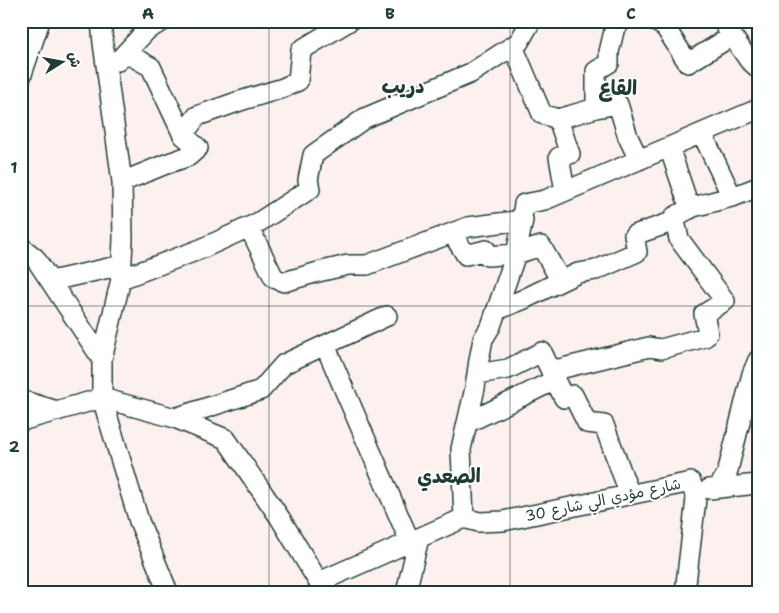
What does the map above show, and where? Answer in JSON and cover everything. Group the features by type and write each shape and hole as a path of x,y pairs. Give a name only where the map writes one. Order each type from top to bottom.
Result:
{"street":[{"path":"21,77 40,21"},
{"path":"101,21 122,182 123,239 121,272 102,359 102,398 139,521 168,592"},
{"path":"107,72 148,29 164,21"},
{"path":"184,135 197,116 283,88 298,80 301,50 349,21"},
{"path":"51,281 121,272 201,249 259,222 310,189 308,180 313,155 365,118 471,73 519,42 531,21"},
{"path":"596,108 596,71 609,63 609,52 615,27 622,21"},
{"path":"655,21 665,27 688,63 727,28 748,59 758,68"},
{"path":"513,46 542,114 558,119 618,104 628,138 639,160"},
{"path":"122,182 189,156 198,148 182,133 151,67 126,53"},
{"path":"21,420 102,398 175,418 226,439 280,518 322,587 414,540 464,518 461,449 475,388 483,340 491,326 516,254 523,220 524,204 545,200 758,110"},
{"path":"558,119 570,154 560,157 565,191"},
{"path":"702,133 732,197"},
{"path":"669,147 690,209"},
{"path":"467,422 553,375 649,347 661,350 705,337 708,333 704,314 725,301 679,239 674,217 690,209 732,197 758,187"},
{"path":"249,227 274,278 284,282 348,265 367,265 468,227 523,220"},
{"path":"497,310 578,273 596,270 637,252 634,235 675,221"},
{"path":"452,233 466,255 486,250 488,256 516,254 541,246 561,281"},
{"path":"21,247 35,258 102,359"},
{"path":"175,418 262,390 284,364 388,316"},
{"path":"325,345 414,540 406,592"},
{"path":"477,374 508,369 542,352 564,398 573,395 587,423 604,424 630,495"},
{"path":"718,488 727,474 752,374 758,360"},
{"path":"21,400 54,410"},
{"name":"شارع مؤدي الي شارع 30","path":"464,518 479,522 503,521 691,482 696,499 685,592"},
{"path":"696,499 708,489 758,484"}],"district":[{"name":"دريب","path":"403,86"},
{"name":"القاع","path":"618,88"},
{"name":"الصعدي","path":"449,476"}]}
